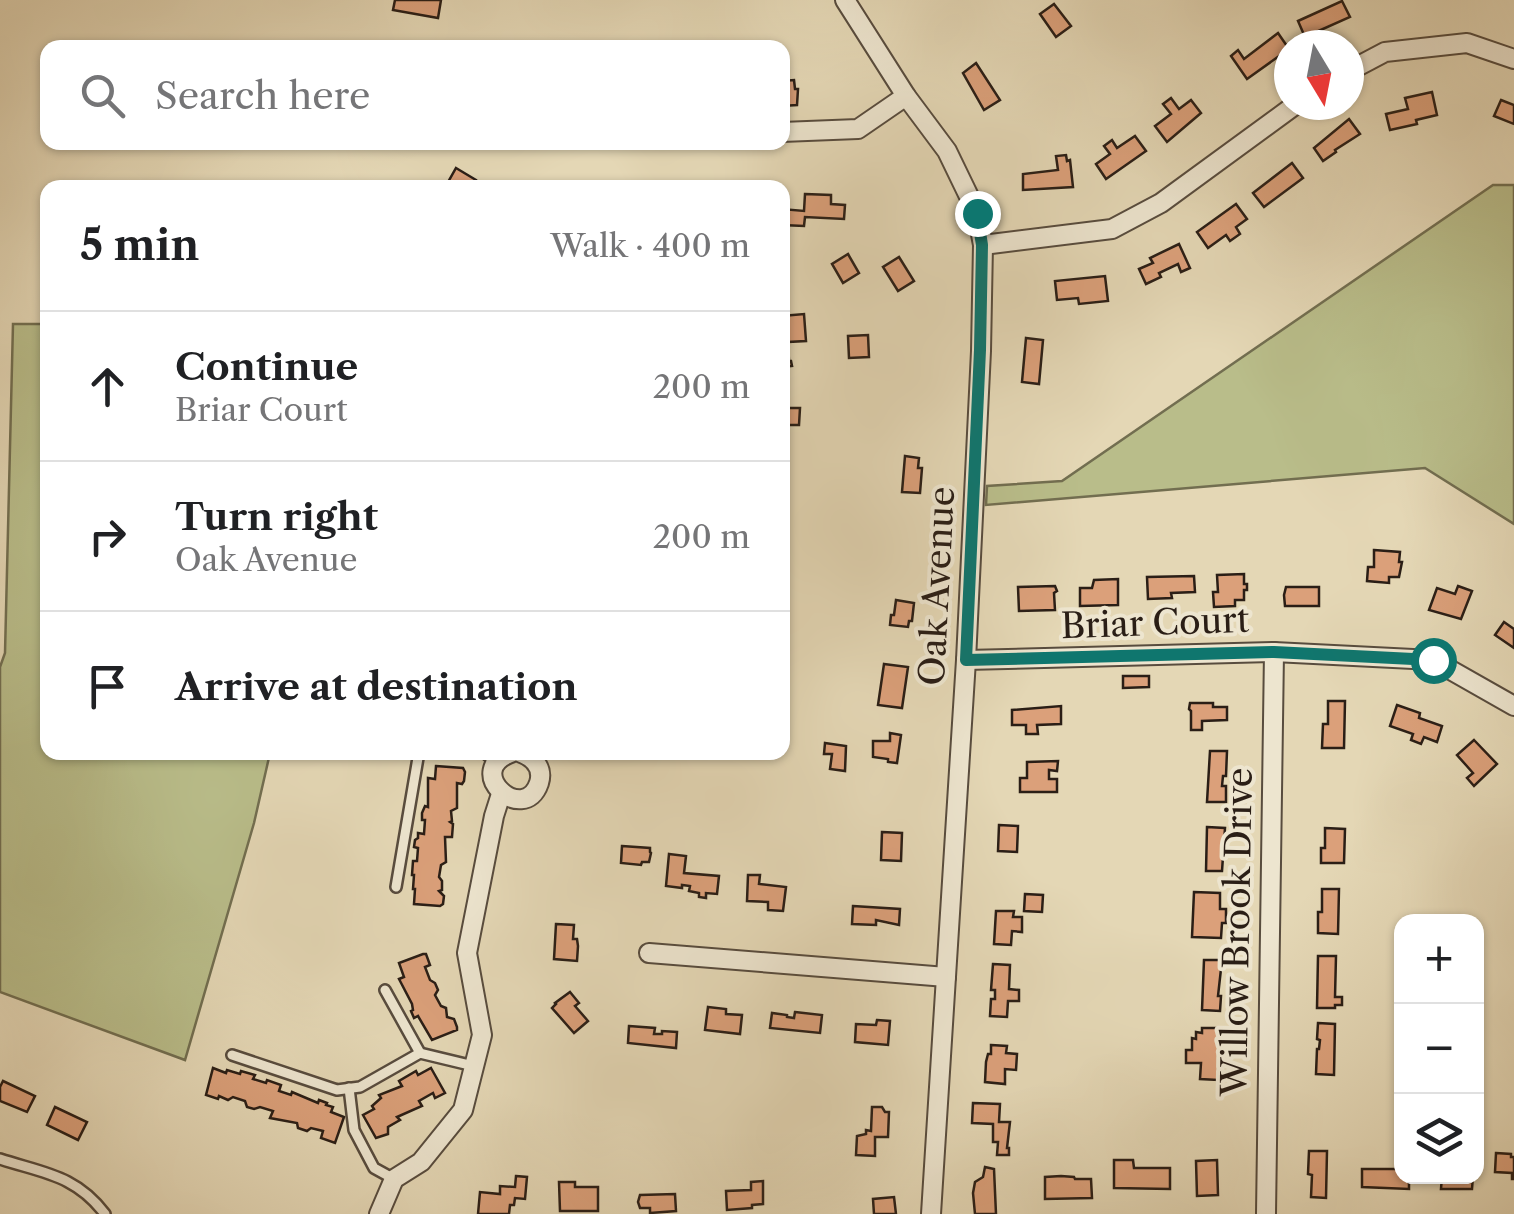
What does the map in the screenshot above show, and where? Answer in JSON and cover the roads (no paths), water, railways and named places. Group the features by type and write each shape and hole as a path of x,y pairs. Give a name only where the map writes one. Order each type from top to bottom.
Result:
{"street":[{"name":"Oak Avenue","path":"844,0 947,151 977,213 982,245 966,660 931,1214"},
{"path":"1364,63 1384,52 1466,44 1514,59"},
{"path":"790,132 858,130 906,96"},
{"path":"982,245 1112,229 1161,203 1274,120"},
{"name":"Briar Court","path":"966,660 1274,652 1433,660 1514,706"},
{"name":"Willow Brook Drive","path":"1266,1214 1274,652"},
{"path":"498,760 492,776 501,794 508,798 523,798 535,790 540,776 531,760"},
{"path":"379,1214 394,1179 421,1162 462,1110 482,1035 467,954 501,794"},
{"path":"649,952 946,977"}],"lane":[{"path":"396,887 418,760"},
{"path":"493,760 496,763"},
{"path":"385,990 420,1052"},
{"path":"232,1055 337,1090 360,1087 420,1052 474,1066"},
{"path":"349,1088 354,1130 374,1168 394,1179"},
{"path":"0,1159 82,1188 105,1214"}]}
